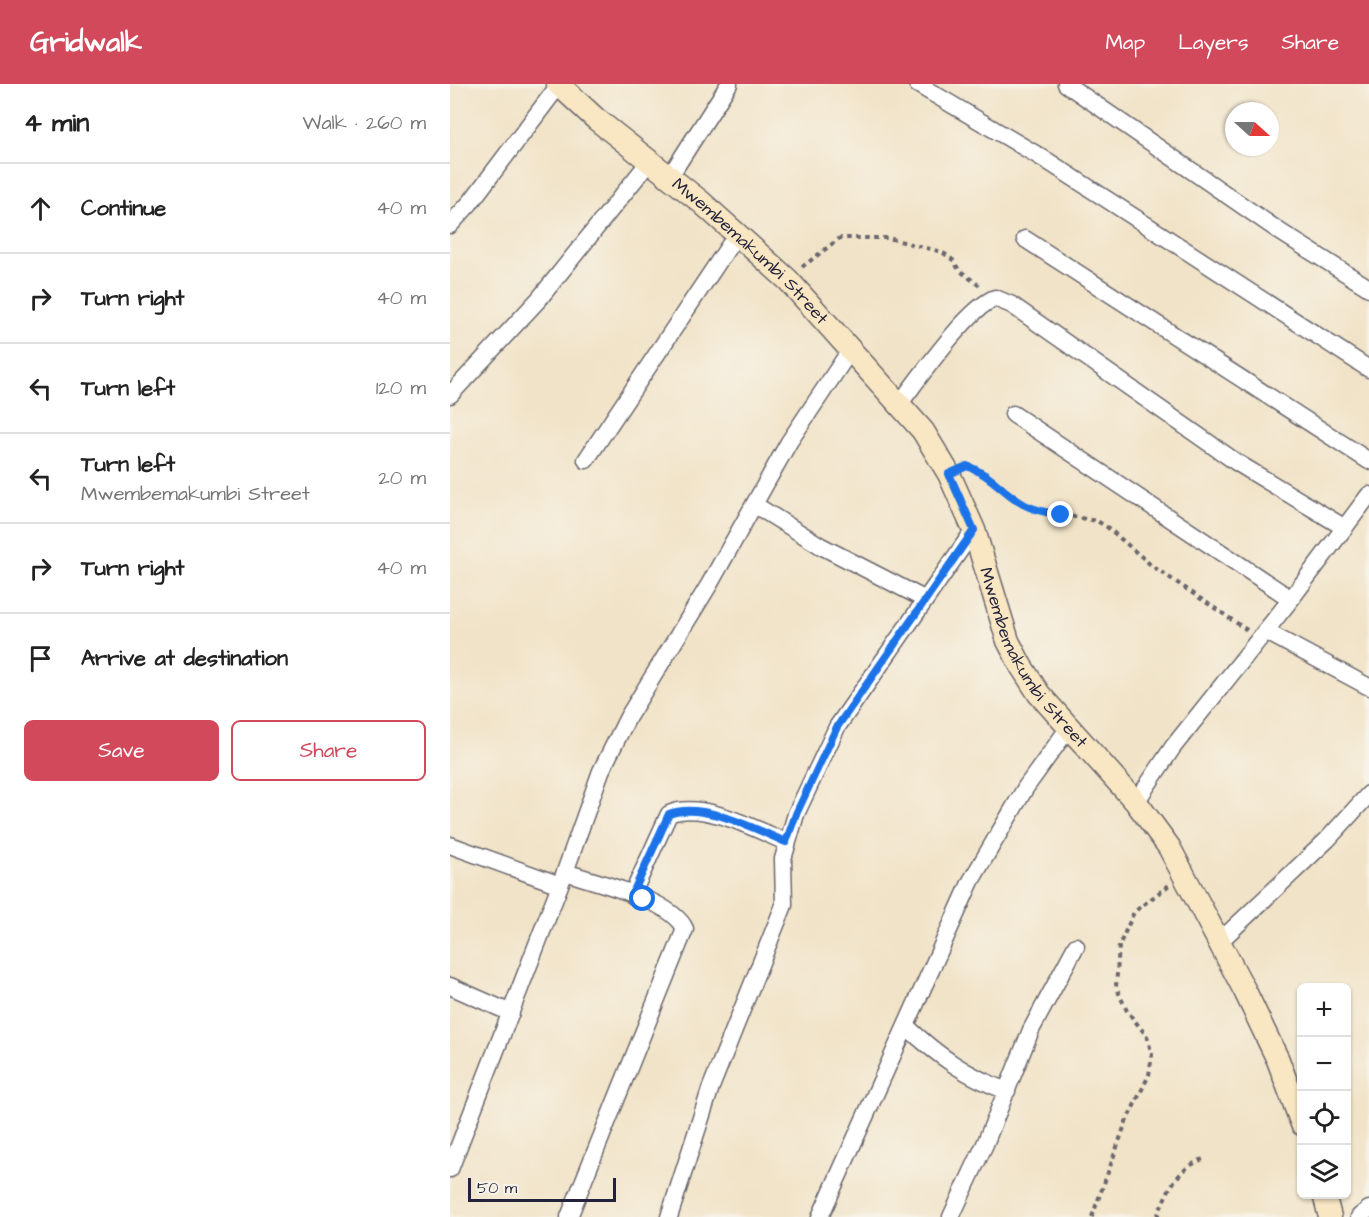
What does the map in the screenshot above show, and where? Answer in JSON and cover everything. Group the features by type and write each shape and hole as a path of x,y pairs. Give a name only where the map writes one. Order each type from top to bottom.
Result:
{"street":[{"path":"450,225 470,203 558,84"},
{"name":"Mwembemakumbi Street","path":"558,84 596,119 670,176 788,280 923,431 949,474 974,530 1008,641 1039,694 1136,802 1169,847 1220,942 1278,1060 1297,1111"},
{"path":"670,176 729,84"},
{"path":"917,84 1049,162 1369,369"},
{"path":"1066,84 1282,233 1369,288"},
{"path":"450,395 553,283 649,162"},
{"path":"586,460 737,234"},
{"path":"1025,239 1369,461"},
{"path":"900,403 967,321 985,302 995,298 1012,305 1236,462 1345,528"},
{"path":"450,1169 601,771 628,717 710,585 789,442 851,349"},
{"path":"1013,414 1291,599"},
{"path":"1136,802 1173,747 1291,599 1369,495"},
{"path":"754,505 821,546 924,599"},
{"path":"669,1217 711,1087 784,905 783,858 796,814 837,727 974,530"},
{"path":"1262,635 1369,687"},
{"path":"820,1217 971,881 998,830 1070,726"},
{"path":"1220,942 1327,840 1369,794"},
{"path":"632,895 669,814 681,809 705,812 742,823 786,842"},
{"path":"450,845 562,878 632,895 672,912 681,920 685,929 569,1217"},
{"path":"951,1217 1031,1030 1076,946"},
{"path":"450,986 511,1013"},
{"path":"906,1026 943,1059 961,1071 1006,1091"},
{"path":"1325,1199 1330,1217"},
{"path":"1359,1217 1369,1209"}],"path":[{"path":"788,280 840,238 888,238 942,252 953,260 959,270 995,298"},
{"path":"949,474 967,466 990,477 1024,505 1047,513 1097,521 1151,565 1262,635"},
{"path":"1092,1217 1126,1122 1149,1075 1152,1054 1147,1036 1127,1011 1116,987 1119,946 1134,912 1152,896 1184,875"},
{"path":"1157,1217 1179,1172 1189,1164 1206,1158"}],"route":[{"path":"643,899 632,895 669,814 681,809 705,812 742,823 786,842 796,814 837,727 974,530 949,474 967,466 974,468 1001,485 1024,505 1035,510 1061,515"}]}
